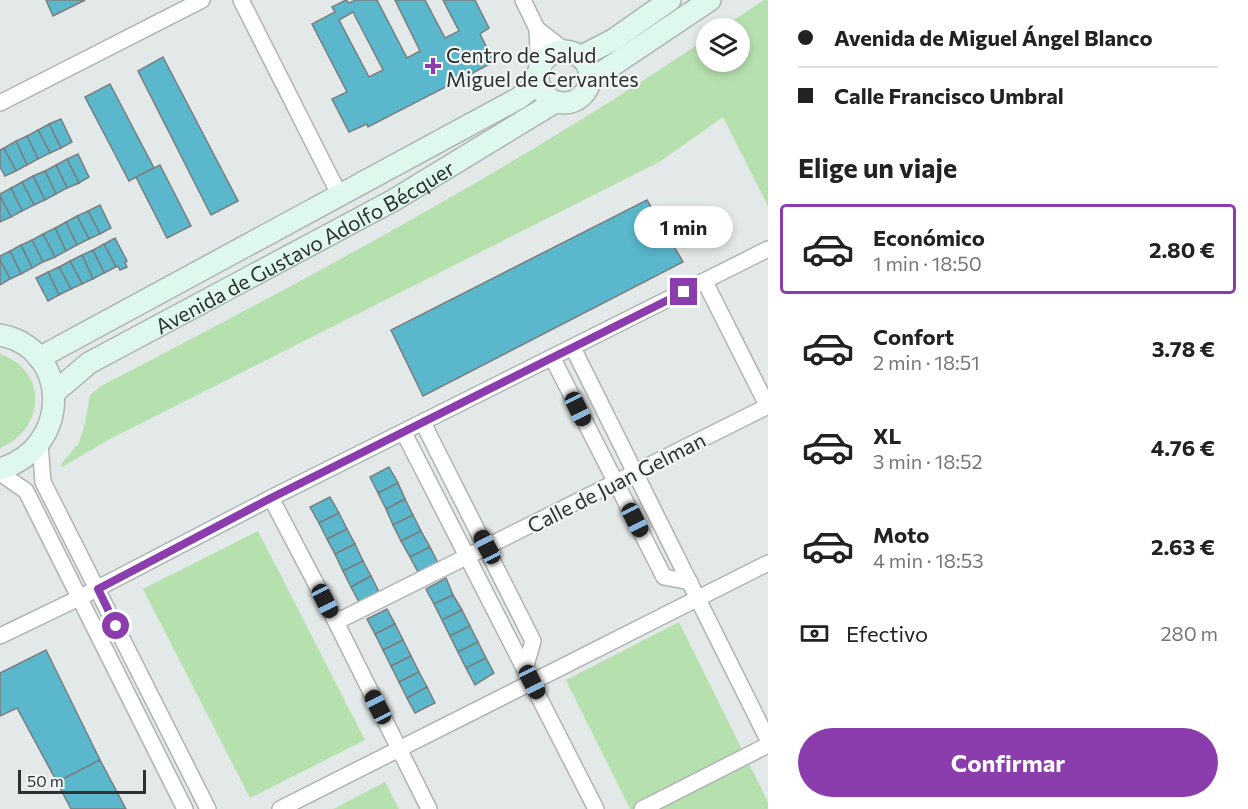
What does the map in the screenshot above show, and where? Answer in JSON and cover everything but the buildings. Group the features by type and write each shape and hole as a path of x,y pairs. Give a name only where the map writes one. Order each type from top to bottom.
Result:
{"street":[{"path":"0,103 202,0"},
{"path":"241,0 340,196"},
{"path":"523,0 537,29 539,76 544,94 555,102 563,103 578,99 589,81 588,67 537,29"},
{"path":"539,76 550,56 558,52 573,55 612,40 670,0"},
{"path":"589,81 710,0"},
{"name":"Avenida de Gustavo Adolfo Bécquer","path":"39,358 519,98 539,76"},
{"name":"Avenida de Gustavo Adolfo Bécquer","path":"54,393 89,363 394,200 555,102"},
{"path":"0,636 98,589 271,498 768,249"},
{"path":"705,282 768,407"},
{"path":"0,335 7,336 27,347 39,358 50,377 54,393 54,410 49,429 40,444 26,458 0,471 26,491 185,809"},
{"path":"573,348 768,740"},
{"path":"552,357 664,577 690,582"},
{"name":"Calle de Juan Gelman","path":"336,622 768,407"},
{"path":"423,423 533,640 528,676"},
{"path":"404,433 596,809"},
{"path":"40,444 43,482 208,809"},
{"path":"271,498 429,809"},
{"path":"280,809 399,749 528,676 698,598 768,563"},
{"path":"642,809 768,744"}],"green space":[{"path":"764,0 768,0 768,206 723,117 661,161 112,438 62,467 62,463 79,443 90,395 101,386 409,221 559,133 696,46 696,72 750,72 750,18 737,18"},
{"path":"0,354 16,362 27,373 33,386 35,400 33,414 26,428 15,439 0,448"},
{"path":"258,531 365,740 250,798 143,589"},
{"path":"679,622 768,802 768,809 630,809 566,680"},
{"path":"385,782 399,809 333,809"}],"place":[{"name":"Centro de Salud Miguel de Cervantes","path":"433,66"}],"route":[{"path":"116,626 98,589 271,498 684,292"}]}
